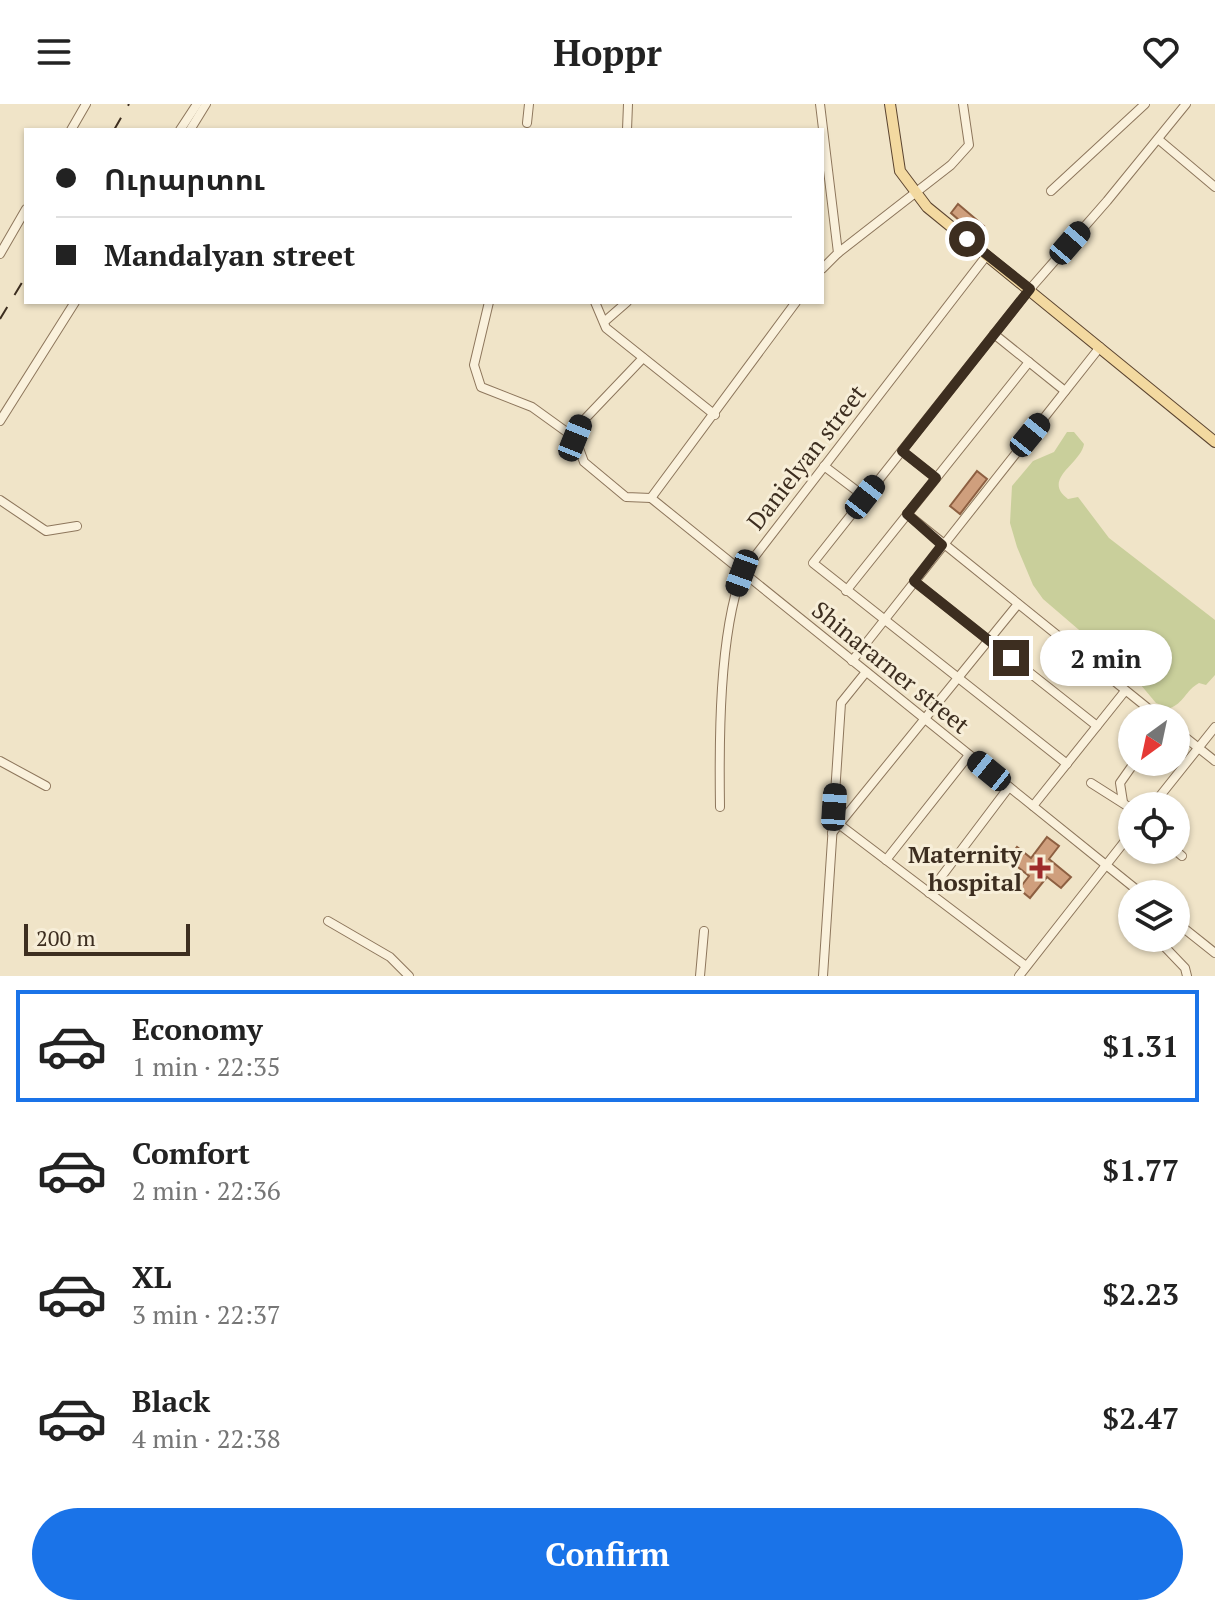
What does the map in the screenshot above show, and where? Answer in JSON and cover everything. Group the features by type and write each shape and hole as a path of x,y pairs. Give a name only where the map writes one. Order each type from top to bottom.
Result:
{"main road":[{"path":"890,104 900,171 927,207 1215,442"}],"street":[{"path":"72,128 86,104"},
{"path":"181,128 197,104"},
{"path":"191,128 206,104"},
{"path":"527,123 529,104"},
{"path":"627,128 628,104"},
{"path":"820,104 823,128"},
{"path":"824,267 951,165 969,145 963,104"},
{"path":"1051,191 1145,104"},
{"path":"1067,764 813,563 1030,289 1186,104"},
{"path":"824,137 838,253"},
{"path":"1158,139 1215,187"},
{"path":"0,254 24,212"},
{"name":"Danielyan street","path":"720,807 719,747 731,602 742,573 987,255"},
{"path":"0,421 74,304"},
{"path":"489,304 474,365 481,387 532,407 575,438 584,462 626,497 651,498 795,304"},
{"path":"596,304 606,328 715,415"},
{"path":"604,322 625,304"},
{"path":"994,334 1065,391"},
{"path":"852,661 1100,347"},
{"path":"575,438 581,423 643,358"},
{"path":"846,591 1029,362"},
{"path":"902,451 936,478"},
{"path":"824,466 865,497"},
{"name":"Shinararner street","path":"651,498 1125,880"},
{"path":"0,500 46,531 77,526"},
{"path":"907,514 1142,704"},
{"path":"914,581 1097,726"},
{"path":"832,833 1018,604"},
{"path":"823,976 841,703 866,672"},
{"path":"1033,806 1125,691"},
{"path":"1163,792 1215,727"},
{"path":"1190,741 1215,761"},
{"path":"886,860 969,755"},
{"path":"0,761 46,786"},
{"path":"1091,783 1118,802"},
{"path":"929,893 1009,787"},
{"path":"840,825 1026,966"},
{"path":"1019,976 1118,850"},
{"path":"328,921 381,951 409,976"},
{"path":"700,976 704,931"},
{"path":"1190,933 1215,953"},
{"path":"1170,952 1185,968 1187,976"}],"green space":[{"path":"1067,432 1074,432 1084,444 1060,478 1061,492 1068,499 1078,497 1109,538 1215,620 1215,675 1206,685 1199,683 1195,686 1176,704 1156,703 1135,678 1043,599 1033,585 1010,523 1012,486 1033,461 1054,452"}],"building":[{"path":"958,204 984,226 976,235 951,213"},
{"path":"977,471 987,479 960,514 950,506"},
{"name":"Maternity hospital","path":"1047,837 1059,846 1049,859 1071,877 1061,888 1047,877 1030,898 1019,889 1029,876 1008,859 1017,847 1031,858"}],"railway":[{"path":"115,128 129,104"},
{"path":"0,319 24,279"}],"place":[{"name":"Maternity hospital","path":"1040,868"}],"route":[{"path":"967,239 1030,289 902,451 936,478 907,514 942,545 914,581 1011,658"}]}
